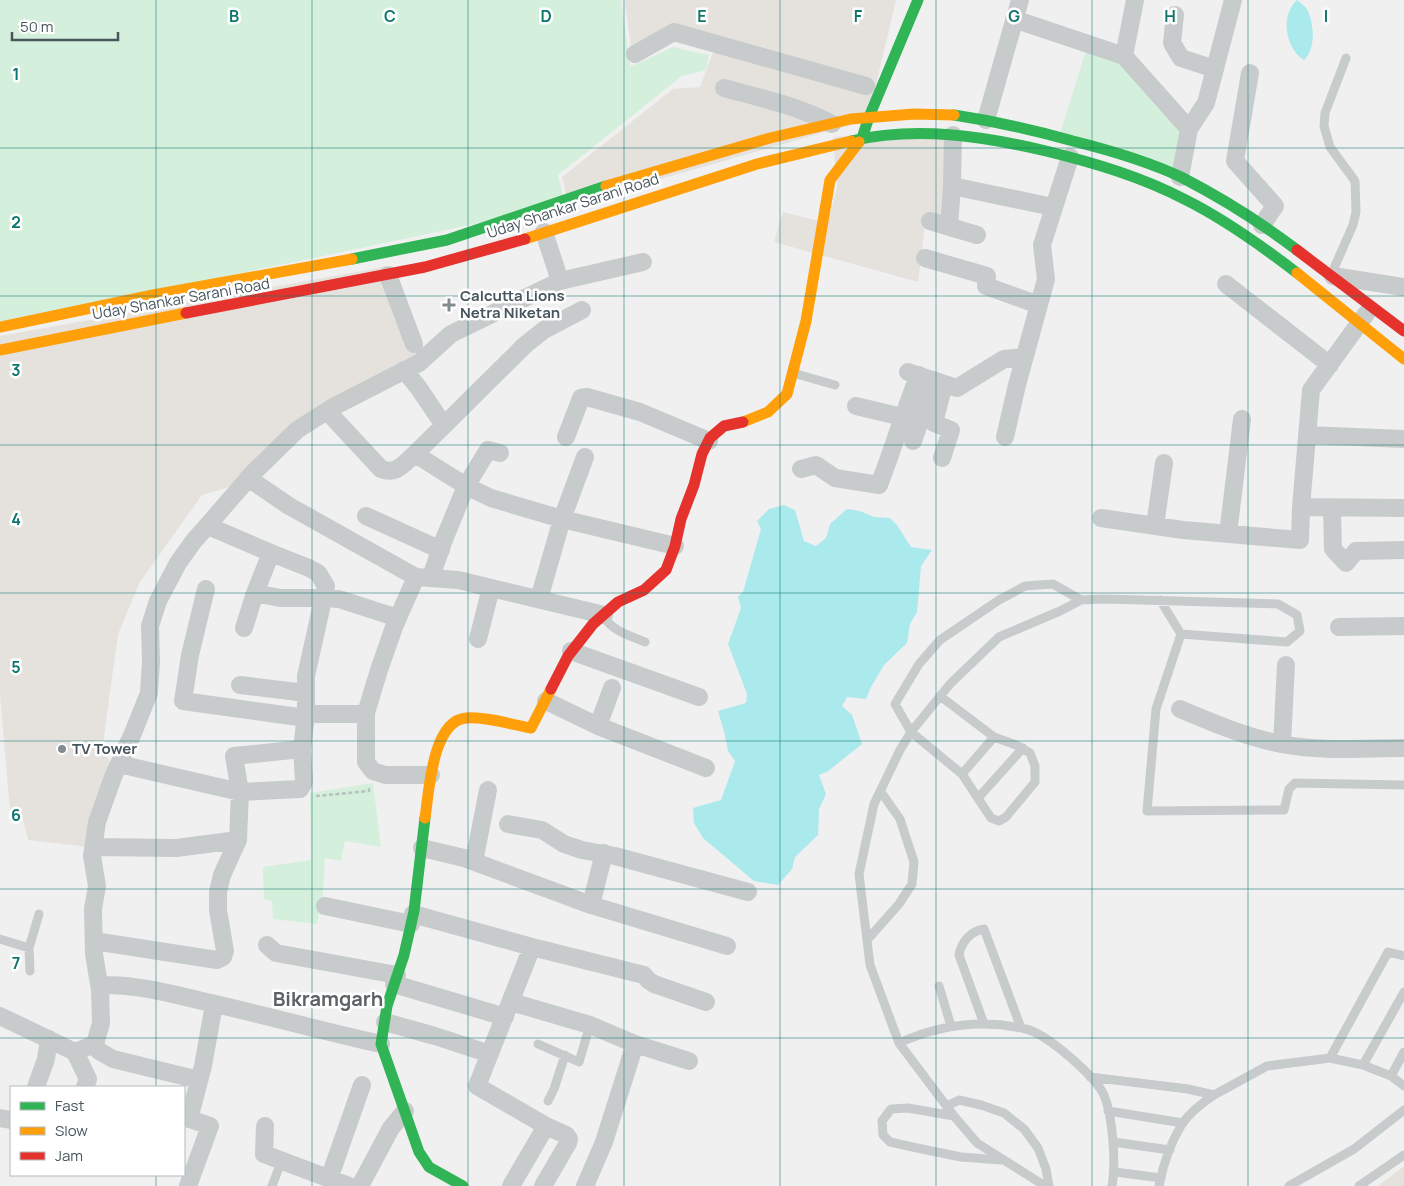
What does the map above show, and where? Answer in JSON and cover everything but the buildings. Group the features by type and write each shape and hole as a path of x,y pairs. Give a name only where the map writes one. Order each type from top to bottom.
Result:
{"street":[{"path":"830,180 862,138 918,0"},
{"path":"986,120 1020,0"},
{"path":"1124,56 1135,0"},
{"path":"1180,177 1189,130 1206,103 1233,0"},
{"path":"1175,15 1172,43 1181,58 1215,70"},
{"path":"1014,19 1124,56 1189,130"},
{"path":"635,54 674,32 866,86"},
{"path":"1250,74 1235,161 1275,206 1262,225"},
{"path":"724,88 793,107 832,124"},
{"name":"Uday Shankar Sarani Road","path":"0,327 153,295 447,240 600,188 770,138 832,124 853,115 869,117 914,114 955,115 1029,129 1105,149 1180,177 1224,201 1262,225 1404,331"},
{"path":"463,1186 429,1167 419,1152 381,1044 387,1006 412,919 436,750 452,723 466,718 531,728 571,651 593,624 618,602 644,590 666,570 675,546 681,519 694,485 702,454 709,441 724,426 748,420 768,412 787,394 806,321 830,180 840,143 853,115"},
{"name":"Uday Shankar Sarani Road","path":"0,350 86,331 388,276 457,259 759,164 862,138 914,132 984,138 1070,157 1151,183 1211,214 1258,244 1314,286 1404,359"},
{"path":"948,227 952,186 953,135"},
{"path":"1005,437 1024,357 1046,279 1042,245 1070,157"},
{"path":"952,186 1053,207"},
{"path":"930,221 977,235"},
{"path":"544,232 560,281"},
{"path":"925,258 987,276 986,286 1039,305"},
{"path":"199,1080 113,1059 99,1051 95,1044 101,1023 100,985 94,954 94,909 97,886 92,856 97,822 112,777 149,693 151,661 150,626 158,601 178,563 248,478 297,430 327,410 419,362 451,334 560,281 643,262"},
{"path":"388,276 414,344"},
{"path":"1330,276 1404,287"},
{"path":"1226,284 1330,365"},
{"path":"1102,518 1228,534 1300,540 1311,390 1372,306"},
{"path":"327,410 381,469 389,472 397,470 525,345 544,330 582,310"},
{"path":"926,378 957,388 1004,359 1024,357"},
{"path":"404,370 443,424"},
{"path":"801,470 816,465 836,478 879,485 902,417 926,378"},
{"path":"913,442 926,378"},
{"path":"926,378 934,423 951,430 942,458"},
{"path":"566,437 581,398 587,397 640,412 709,441"},
{"path":"856,406 902,417"},
{"path":"1228,534 1242,419"},
{"path":"1307,435 1404,439"},
{"path":"431,775 385,775 373,772 366,762 366,714 379,670 398,618 441,550 466,486 488,450 500,453"},
{"path":"415,454 466,486 491,498 562,519 675,546"},
{"path":"539,599 562,519 584,457"},
{"path":"1156,526 1164,462"},
{"path":"248,478 289,506 423,577 458,580 604,615"},
{"path":"1301,507 1404,508"},
{"path":"1332,508 1333,550 1346,563 1356,551 1404,550"},
{"path":"366,516 441,550"},
{"path":"119,764 240,792 300,789 304,782 302,749 306,716 306,676 326,586 318,573 309,568 208,526"},
{"path":"244,628 255,593 271,553"},
{"path":"478,639 491,588"},
{"path":"206,589 190,655 183,701 306,716 366,714"},
{"path":"255,593 280,598 339,599 398,618"},
{"path":"1339,627 1404,626"},
{"path":"571,651 699,697"},
{"path":"1282,744 1286,665"},
{"path":"240,685 306,693"},
{"path":"598,726 612,688"},
{"path":"546,700 598,726 706,768"},
{"path":"1180,709 1222,727 1282,744 1317,749 1404,748"},
{"path":"94,941 217,960 223,957 225,951 218,910 218,892 222,875 238,840 240,792 234,756 302,749"},
{"path":"474,862 488,790"},
{"path":"508,824 542,830 564,844 582,850 604,853 748,892"},
{"path":"94,847 176,848 238,840"},
{"path":"422,848 474,862 591,905 727,946"},
{"path":"591,905 604,853"},
{"path":"325,906 412,919 644,975 654,984 706,1002"},
{"path":"267,945 276,953 396,979 508,1010 590,1025 635,1044 689,1060"},
{"path":"532,947 477,1086 569,1138 568,1143 543,1186"},
{"path":"100,985 118,984 212,1003 381,1044"},
{"path":"188,1186 210,1126 186,1118 199,1080 213,1010 212,1003"},
{"path":"0,1016 75,1052 88,1079 89,1086"},
{"path":"385,1022 490,1054"},
{"path":"36,1086 46,1060 49,1039"},
{"path":"75,1052 95,1044"},
{"path":"585,1186 604,1142 635,1044"},
{"path":"329,1179 362,1085"},
{"path":"358,1186 361,1184 390,1128 405,1111"},
{"path":"266,1126 264,1154 349,1186"},
{"path":"511,1186 546,1126"}],"lane":[{"path":"1330,276 1353,225 1356,212 1354,181 1330,147 1324,126 1324,113 1346,58"},
{"path":"793,373 836,385"},
{"path":"940,696 994,737 1030,753 1035,766 1035,782 1006,817 998,821 991,818 962,774 911,732 895,704 919,664 940,640 999,600 1025,586 1054,584 1081,600"},
{"path":"1047,1186 977,1143 899,1044 870,965 859,874 874,804 900,750 911,732 950,684 999,637 1081,600 1160,600 1278,604 1297,615 1300,631 1287,642 1181,634"},
{"path":"1160,600 1181,634"},
{"path":"604,615 607,622 622,632 646,642"},
{"path":"1181,634 1156,709 1147,812 1284,810 1289,789 1295,783 1404,786"},
{"path":"962,774 994,737"},
{"path":"978,798 1022,748"},
{"path":"867,940 899,904 912,884 914,862 900,819 881,792"},
{"path":"30,970 29,948 39,914"},
{"path":"984,1024 959,955 961,944 977,930 984,929 1021,1028"},
{"path":"0,939 29,948"},
{"path":"1330,1058 1388,952 1404,956"},
{"path":"938,986 951,1026"},
{"path":"1363,1065 1404,992"},
{"path":"899,1044 918,1035 951,1026 984,1024 1028,1029 1060,1048 1090,1077 1104,1095 1114,1142 1115,1172 1112,1186"},
{"path":"538,1044 578,1062 590,1025"},
{"path":"1391,1076 1404,1052"},
{"path":"548,1101 565,1055"},
{"path":"1115,1172 1160,1182 1170,1150 1182,1123 1197,1107 1214,1095 1267,1066 1330,1058 1363,1065 1391,1076 1404,1086"},
{"path":"1090,1077 1214,1095"},
{"path":"946,1106 959,1100 1004,1113 1024,1129 1038,1148 1046,1169 1047,1186"},
{"path":"954,1116 908,1108 891,1108 882,1121 883,1134 890,1142 961,1158 1004,1160"},
{"path":"1289,1186 1354,1149 1404,1110"},
{"path":"1108,1111 1182,1123"},
{"path":"1114,1142 1170,1150"},
{"path":"1359,1186 1404,1155"},
{"path":"272,1186 281,1162"}],"path":[{"path":"316,796 369,791 369,777 373,772"}],"shaded area":[{"path":"626,0 896,0 875,89 871,119 569,205 562,177 673,89 700,87 717,42 673,27 631,49"},
{"path":"953,131 947,223 926,217 918,282 774,242 783,212 828,223 837,187 833,137"},
{"path":"384,267 417,361 297,424 236,485 202,495 140,582 118,634 103,744 112,769 89,847 28,840 21,812 10,810 0,696 0,336"},
{"path":"1404,1166 1404,1186 1378,1186"}],"green space":[{"path":"0,0 621,0 630,67 673,47 709,55 706,70 682,76 558,175 565,205 0,324"},
{"path":"1089,41 1115,55 1185,131 1175,179 1060,134"},
{"path":"373,783 381,847 345,841 341,861 325,858 323,894 317,924 273,919 272,901 264,899 263,867 311,860 310,793"}],"water":[{"path":"1297,0 1308,11 1313,30 1311,50 1304,60 1292,48 1287,31 1288,14"},
{"path":"784,505 795,510 804,541 816,546 826,538 830,524 847,509 860,511 874,517 890,518 897,525 911,547 932,550 921,566 917,612 910,624 907,643 884,665 866,699 847,697 842,706 852,715 862,744 827,772 819,775 826,794 819,809 818,835 795,857 792,869 778,885 754,881 703,838 694,823 693,808 721,800 735,761 728,751 718,711 746,703 747,694 728,644 741,608 738,597 743,592 761,529 757,521 769,509"}],"traffic: fast":[{"path":"859,142 918,0"},
{"path":"954,115 1044,133 1114,152 1155,166 1181,177 1226,202 1297,250"},
{"path":"851,141 900,134 974,137 1022,146 1100,166 1152,184 1201,208 1243,234 1297,273"},
{"path":"352,259 447,240 606,186"},
{"path":"425,818 414,911 404,955 387,1006 381,1044 419,1152 429,1167 463,1186"}],"traffic: slow":[{"path":"606,186 770,138 851,119 914,114 954,115"},
{"path":"525,239 757,164 851,141"},
{"path":"743,422 768,412 787,394 806,321 830,180 859,142"},
{"path":"0,327 153,295 352,259"},
{"path":"1297,273 1404,359"},
{"path":"0,350 186,313"},
{"path":"425,818 434,759 446,731 455,722 466,718 481,718 531,728 551,689"}],"traffic: jam":[{"path":"186,313 425,267 525,239"},
{"path":"1297,250 1404,331"},
{"path":"551,689 568,656 593,624 618,602 644,590 666,570 675,546 681,519 694,485 702,454 710,438 724,426 743,422"}],"place":[{"name":"Calcutta Lions Netra Niketan","path":"449,305"},
{"name":"TV Tower","path":"62,749"}],"district":[{"name":"Bikramgarh","path":"328,999"}]}
